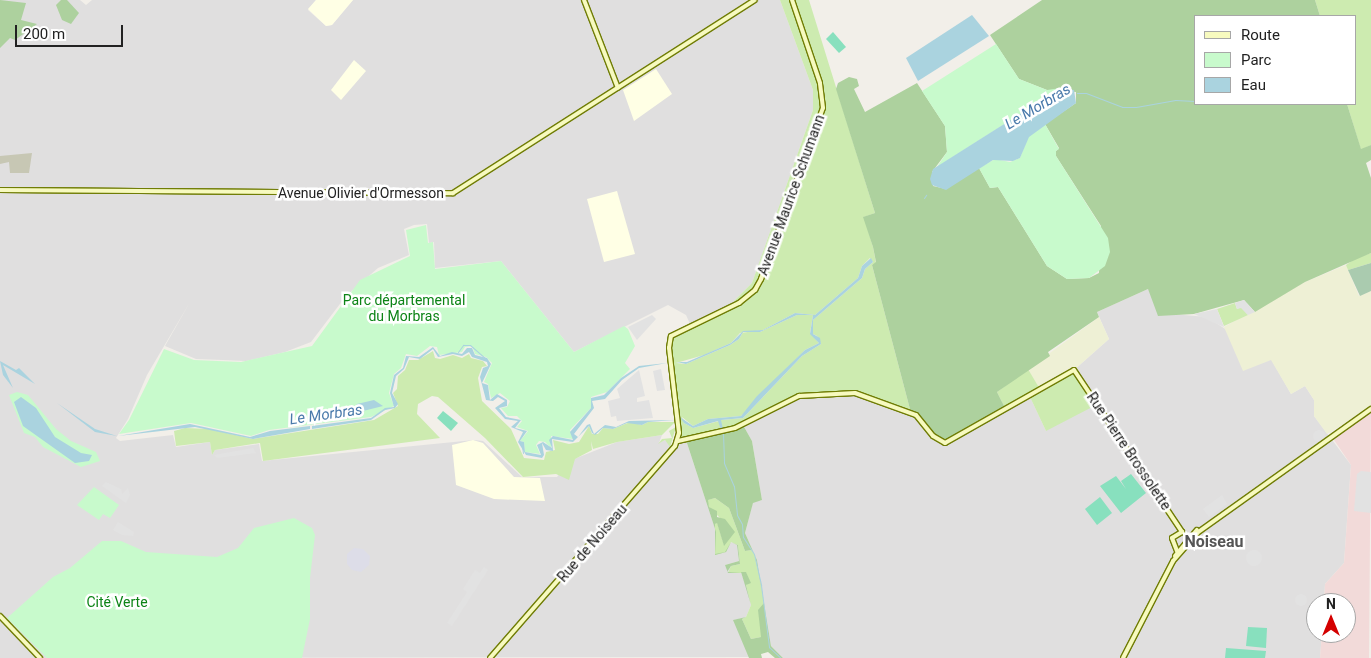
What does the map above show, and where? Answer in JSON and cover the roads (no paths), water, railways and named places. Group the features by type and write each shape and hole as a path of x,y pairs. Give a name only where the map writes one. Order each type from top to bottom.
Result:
{"street":[{"path":"584,0 618,88"},
{"name":"Avenue Olivier d'Ormesson","path":"0,190 446,195 459,190 755,0"},
{"name":"Avenue Maurice Schumann","path":"678,440 669,341 674,333 739,303 755,290 819,124 823,108 820,83 792,0"},
{"name":"Rue Pierre Brossolette","path":"678,440 735,428 799,396 855,393 916,415 932,436 945,443 1074,370 1182,532"},
{"path":"1123,658 1179,550 1191,535 1371,409"},
{"name":"Rue de Noiseau","path":"490,658 662,464 678,440"},
{"path":"1174,561 1211,522"},
{"path":"1179,550 1172,538 1182,532 1191,535"},
{"path":"0,616 40,658"}],"water":[{"path":"972,15 989,36 918,81 906,58"},
{"path":"1061,88 1074,90 1076,103 1029,137 1020,158 1013,161 993,160 946,190 932,185 930,179 933,169"},
{"path":"871,258 873,262 865,269 862,278 813,320 813,334 820,338 821,344 802,356 743,418 721,420 723,429 721,430 718,421 693,428 684,423 680,417 693,426 708,419 741,416 757,396 805,350 819,343 810,334 813,315 797,315 760,332 743,332 739,339 730,345 686,364 677,362 687,362 731,343 743,331 763,330 795,313 815,315 858,278 862,266"},
{"path":"433,347 440,356 452,352 462,354 467,348 472,348 475,355 487,358 491,364 482,383 488,385 490,400 497,394 507,400 507,406 499,408 506,417 521,420 515,428 527,431 520,441 524,442 525,452 541,455 537,445 543,442 552,448 549,440 553,436 573,440 570,432 591,408 591,398 604,395 621,378 639,366 667,363 639,368 622,380 605,399 592,401 594,408 574,434 578,437 573,442 552,439 553,451 546,450 542,443 544,455 542,458 526,455 518,442 523,432 511,427 518,421 505,419 495,408 505,401 498,397 493,401 486,400 480,377 483,368 488,366 487,362 472,357 469,352 462,356 453,354 438,357 433,349 420,359 409,357 404,369 396,376 392,393 398,404 395,408 385,410 371,420 312,429 312,426 371,418 385,408 394,407 390,393 394,375 403,368 406,356 419,357"},
{"path":"0,361 16,370 19,368 35,384 3,365 13,388 3,375"},
{"path":"21,397 36,408 55,437 81,453 92,455 89,461 75,463 23,426 14,402"},
{"path":"374,400 383,406 351,414 357,404"},
{"path":"57,403 95,429 117,436 95,432"},
{"path":"675,420 648,422 642,425 627,423 613,429 603,428 595,435 592,433 589,426 578,437 587,425 590,424 594,434 605,425 616,427 629,421"},
{"path":"190,424 250,437 270,431 310,426 310,429 253,439 195,427 118,436"}],"waterway":[{"name":"Le Morbras","path":"1077,93 1086,93 1122,107 1136,107 1175,100 1194,101"},
{"name":"Le Morbras","path":"458,352 463,345 470,345 485,358"},
{"path":"723,433 724,463 734,486 737,515 742,524 743,537 754,554 761,585 769,647 781,658"},
{"name":"Le Morbras","path":"522,446 523,453"}],"district":[{"name":"Noiseau","path":"1214,542"}],"park label":[{"name":"Parc départemental du Morbras","path":"404,308"},
{"name":"Cité Verte","path":"117,602"}]}
